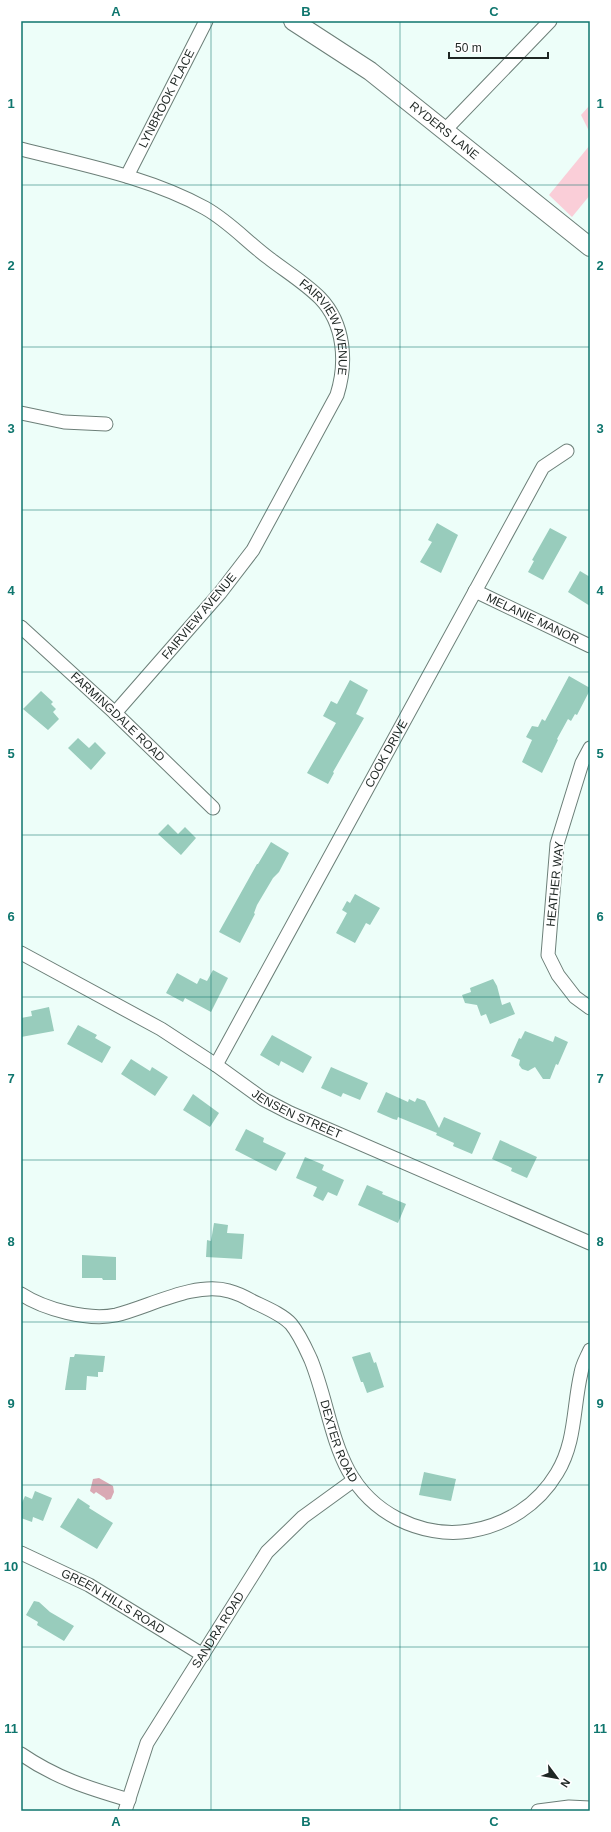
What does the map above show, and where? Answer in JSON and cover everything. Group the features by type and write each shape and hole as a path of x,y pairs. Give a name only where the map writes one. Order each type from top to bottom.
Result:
{"main road":[{"name":"RYDERS LANE","path":"293,21 370,71 590,247"}],"street":[{"name":"LYNBROOK PLACE","path":"127,176 206,21"},
{"path":"445,130 550,21"},
{"name":"FAIRVIEW AVENUE","path":"21,149 127,176 180,196 206,209 230,224 268,258 321,299 333,317 343,349 343,366 337,395 253,550 220,593 115,713"},
{"path":"21,414 64,422 106,424"},
{"name":"COOK DRIVE","path":"216,1065 544,467 567,451"},
{"name":"MELANIE MANOR","path":"475,591 590,646"},
{"name":"FARMINGDALE ROAD","path":"21,627 115,713 213,808"},
{"name":"HEATHER WAY","path":"590,748 582,763 557,844 548,955 558,975 575,997 590,1008"},
{"name":"JENSEN STREET","path":"21,953 161,1029 216,1065 262,1099 290,1113 590,1243"},
{"name":"DEXTER ROAD","path":"21,1294 31,1301 57,1310 85,1316 114,1315 185,1293 210,1290 228,1290 272,1311 290,1322 303,1341 333,1427 338,1449 354,1480 363,1492 382,1509 404,1522 428,1530 453,1532 478,1530 514,1516 543,1492 551,1482 564,1460 571,1436 581,1371 590,1350"},
{"name":"SANDRA ROAD","path":"127,1806 147,1743 267,1552 303,1517 354,1480"},
{"name":"GREEN HILLS ROAD","path":"21,1553 89,1585 203,1655"},
{"path":"21,1754 42,1768 127,1806"},
{"path":"538,1811 569,1807 590,1808"}],"shaded area":[{"path":"590,105 590,133 581,115"},
{"path":"590,145 590,195 572,217 549,195"},
{"path":"99,1478 113,1486 114,1492 111,1499 106,1500 96,1492 94,1494 90,1491 93,1479"}],"building":[{"path":"437,523 458,535 441,573 420,562 432,542 428,540"},
{"path":"550,528 567,537 543,580 528,572 534,561 532,560"},
{"path":"580,571 590,577 590,606 568,592"},
{"path":"569,676 590,688 590,690 577,715 575,714 571,721 568,719 557,739 558,740 542,773 522,762 532,740 526,737 532,726 538,727 542,719 545,721"},
{"path":"350,680 368,690 356,714 364,718 333,772 334,773 328,784 307,773 336,723 323,716 331,701 337,704"},
{"path":"41,691 53,702 51,704 56,709 53,712 59,719 48,730 23,709"},
{"path":"78,738 89,748 95,742 106,753 91,770 68,748"},
{"path":"168,824 178,834 185,827 196,838 181,855 158,834"},
{"path":"271,842 289,853 279,872 273,878 257,905 255,914 240,943 219,932"},
{"path":"355,894 380,908 370,925 366,923 355,943 336,933 347,913 342,910 347,901 350,903"},
{"path":"213,970 228,978 211,1012 185,998 183,1002 166,993 177,973 197,984 200,978 207,981"},
{"path":"493,979 497,986 502,1005 510,1002 515,1014 490,1024 486,1014 481,1016 477,1005 465,1003 462,995 471,992 470,988"},
{"path":"49,1007 54,1031 21,1037 21,1018 32,1016 31,1011"},
{"path":"78,1025 97,1035 95,1038 111,1047 102,1063 67,1044"},
{"path":"525,1031 553,1042 555,1036 568,1042 550,1079 543,1079 535,1067 528,1071 522,1069 519,1065 520,1060 511,1056 519,1038 521,1039"},
{"path":"272,1035 312,1057 303,1073 281,1061 279,1066 260,1055"},
{"path":"131,1059 150,1071 152,1067 168,1077 155,1096 121,1074"},
{"path":"331,1067 368,1083 360,1100 343,1093 341,1097 321,1088"},
{"path":"386,1092 408,1102 409,1099 415,1102 417,1098 425,1101 439,1128 444,1117 481,1133 472,1154 453,1146 454,1143 436,1135 437,1133 398,1117 397,1120 377,1112"},
{"path":"193,1094 219,1113 210,1127 183,1110"},
{"path":"246,1129 264,1138 263,1142 286,1153 276,1171 235,1150"},
{"path":"500,1140 537,1157 527,1178 511,1171 512,1168 492,1159"},
{"path":"305,1157 324,1165 322,1170 344,1180 337,1196 328,1192 323,1201 313,1196 317,1187 296,1178"},
{"path":"367,1185 383,1192 382,1194 406,1204 398,1223 358,1205"},
{"path":"214,1223 228,1225 227,1233 244,1234 242,1259 206,1257 207,1240 211,1241"},
{"path":"82,1255 116,1257 116,1280 82,1278"},
{"path":"370,1352 374,1363 376,1362 384,1387 367,1393 363,1382 361,1382 352,1357"},
{"path":"75,1354 105,1356 103,1372 98,1372 98,1377 87,1376 86,1390 65,1390 70,1357 74,1357"},
{"path":"424,1472 456,1479 451,1501 419,1495"},
{"path":"35,1491 52,1498 43,1521 33,1517 32,1522 21,1518 21,1505 25,1496 32,1499"},
{"path":"78,1498 90,1506 89,1508 113,1523 97,1549 60,1527"},
{"path":"34,1601 39,1602 50,1612 74,1626 64,1641 37,1625 38,1622 26,1615"}]}
